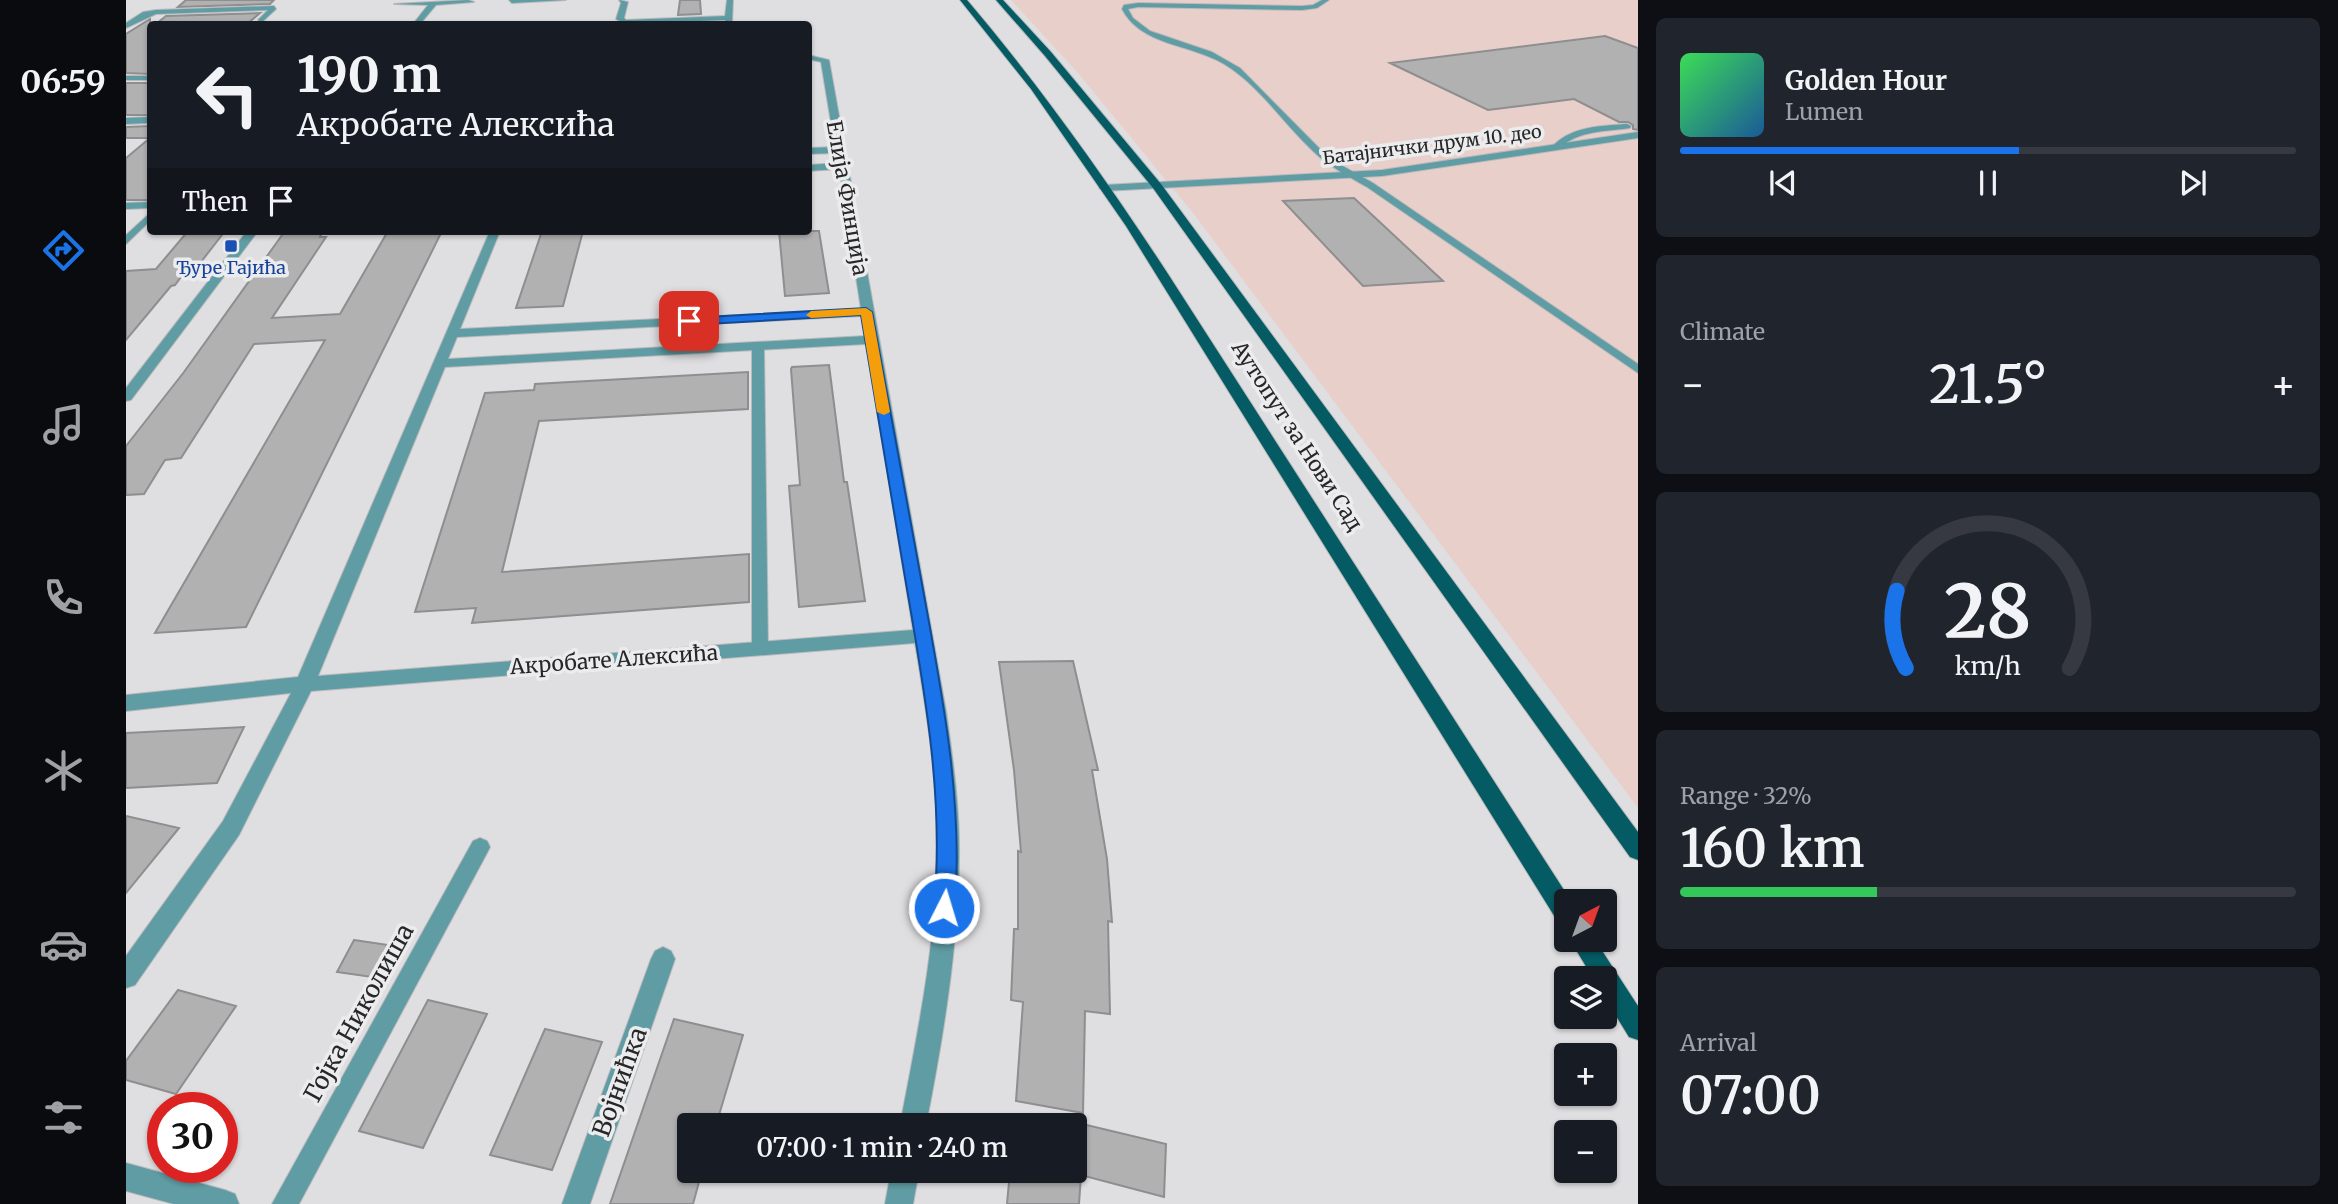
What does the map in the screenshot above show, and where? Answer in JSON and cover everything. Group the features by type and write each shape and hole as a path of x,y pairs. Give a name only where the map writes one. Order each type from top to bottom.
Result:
{"main road":[{"name":"Аутопут за Нови Сад","path":"963,0 1051,111 1104,188 1344,557 1554,895"},
{"name":"Аутопут за Нови Сад","path":"999,0 1042,46 1157,186 1306,388 1638,850"},
{"path":"1590,952 1638,1028"}],"street":[{"path":"213,10 227,0"},
{"path":"512,1 563,0"},
{"path":"622,0 625,2 620,19 623,21"},
{"path":"728,21 730,0"},
{"path":"397,4 471,2"},
{"path":"419,21 434,3"},
{"path":"126,26 150,13 274,8 262,20"},
{"name":"Елија Финција","path":"812,58 825,60 944,773 948,861 940,954 915,1113"},
{"path":"126,78 147,78"},
{"path":"126,121 147,120"},
{"name":"Батајнички друм 10. део","path":"1104,188 1353,176 1638,135"},
{"path":"812,151 839,150"},
{"path":"812,167 843,166"},
{"path":"126,206 147,205"},
{"path":"126,397 250,235"},
{"path":"126,976 232,828 306,684 493,235"},
{"path":"453,333 866,312"},
{"path":"441,363 871,340"},
{"name":"Акробате Алексића","path":"126,703 306,684 922,636"},
{"name":"Војнићка","path":"576,1204 663,959"},
{"path":"126,1177 225,1204"},
{"path":"899,1204 903,1183"}],"lane":[{"path":"1126,10 1178,3 1302,8 1315,7 1326,0"},
{"path":"1112,2 1126,10 1134,23 1148,31 1228,62 1242,73 1317,151 1638,369"},
{"path":"1557,146 1563,139 1576,135 1627,126"},
{"path":"126,241 147,219"},
{"path":"758,346 760,649"},
{"name":"Гојка Николиша","path":"285,1204 480,847"}],"shaded area":[{"path":"1011,0 1638,0 1638,808 1193,213 1077,72"}],"building":[{"path":"186,0 274,0 270,4 178,7"},
{"path":"680,0 700,0 701,14 678,15"},
{"path":"260,13 251,21 160,21 166,16"},
{"path":"150,19 147,21 147,74 126,73 126,34"},
{"path":"1605,36 1638,48 1638,130 1633,129 1633,125 1628,122 1619,122 1574,99 1488,110 1390,63"},
{"path":"126,83 147,83 147,115 126,115"},
{"path":"147,126 147,138 126,138 126,127"},
{"path":"147,140 147,200 126,200 126,158"},
{"path":"1354,198 1443,281 1363,286 1283,201"},
{"path":"812,231 819,231 829,293 785,296 779,235 812,235"},
{"path":"185,235 222,235 201,262 192,262 126,340 126,271 156,269"},
{"path":"282,235 326,237 272,318 340,314 386,235 440,235 246,627 155,633 325,340 254,344 181,458 165,460 144,494 126,495 126,446 184,372"},
{"path":"541,235 582,235 563,306 516,308"},
{"path":"829,365 844,482 847,482 865,601 799,607 789,486 800,485 791,369"},
{"path":"748,372 748,409 539,421 502,572 749,554 749,602 472,623 476,608 415,612 485,393 534,390 535,384"},
{"path":"1073,661 1098,770 1092,770 1107,859 1112,922 1108,921 1110,1014 1085,1011 1083,1113 1016,1101 1023,1002 1011,1000 1014,929 1018,929 1018,851 1021,852 1014,770 999,662"},
{"path":"244,727 217,783 126,788 126,733"},
{"path":"126,816 179,828 126,893"},
{"path":"354,940 388,945 372,977 337,972"},
{"path":"178,990 236,1006 177,1092 126,1080 126,1061"},
{"path":"428,1000 487,1014 423,1148 359,1131"},
{"path":"674,1019 743,1035 720,1113 677,1113 677,1183 699,1183 693,1204 610,1204"},
{"path":"545,1029 602,1042 552,1170 490,1155"},
{"path":"1087,1125 1166,1144 1164,1197 1087,1177"},
{"path":"1009,1183 1080,1183 1079,1204 1007,1204"}],"slow traffic":[{"path":"811,315 866,312 884,412"}],"place":[{"name":"Ђуре Гајића","path":"231,246"}],"route":[{"path":"689,321 866,312 936,711 946,786 948,861 944,908"}]}
